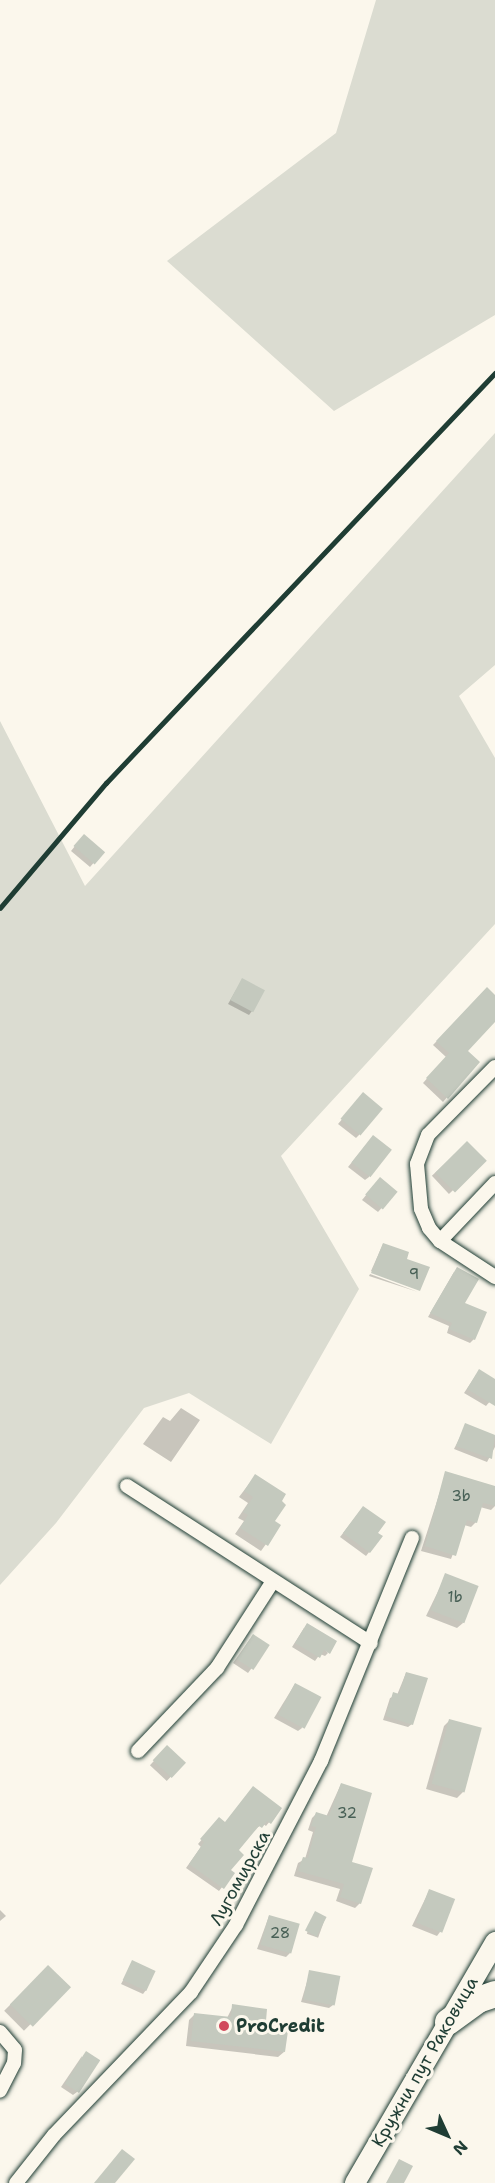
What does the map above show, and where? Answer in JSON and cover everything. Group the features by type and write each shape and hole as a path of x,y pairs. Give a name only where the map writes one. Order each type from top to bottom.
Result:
{"highway":[{"path":"448,2022 478,2000 495,1994"}],"main road":[{"name":"Кружни пут Раковица","path":"355,2183 495,1942"}],"street":[{"path":"495,1066 441,1120 420,1148 417,1164 421,1209 440,1241 495,1277"},
{"path":"440,1241 495,1183"},
{"path":"127,1486 371,1643"},
{"name":"Лугомирска","path":"16,2183 54,2135 184,2000 230,1934 282,1843 371,1643 412,1538"},
{"path":"138,1751 217,1668 273,1581"},
{"path":"0,2032 15,2050 14,2063 0,2091"}],"shaded area":[{"path":"376,0 495,0 495,315 334,411 167,261 336,133"},
{"path":"495,433 495,665 459,696 495,758 495,924 281,1156 359,1289 271,1444 189,1393 144,1408 56,1523 0,1585 0,721 85,886"}],"building":[{"path":"84,834 105,852 95,864 74,846"},
{"path":"242,978 265,990 253,1012 230,1000"},
{"path":"487,987 495,995 495,1022 468,1051 480,1062 448,1099 426,1078 449,1053 436,1041"},
{"path":"363,1092 383,1109 360,1136 341,1119"},
{"path":"373,1135 392,1150 370,1177 351,1163"},
{"path":"467,1141 487,1161 455,1193 435,1173"},
{"path":"380,1177 398,1192 383,1209 365,1195"},
{"path":"383,1243 409,1252 407,1259 430,1267 420,1291 371,1273"},
{"path":"457,1267 479,1279 465,1303 487,1312 475,1340 449,1329 452,1323 430,1313"},
{"path":"479,1369 495,1379 495,1406 467,1389"},
{"path":"465,1423 495,1435 492,1459 456,1446"},
{"path":"445,1471 495,1486 495,1506 483,1503 477,1523 467,1520 456,1556 425,1546"},
{"path":"255,1474 286,1494 282,1501 286,1505 275,1521 281,1525 268,1546 240,1528 248,1515 243,1512 253,1497 244,1491"},
{"path":"363,1506 386,1522 378,1533 383,1536 370,1553 343,1533"},
{"path":"445,1573 479,1586 464,1623 431,1610"},
{"path":"307,1623 337,1641 330,1654 324,1650 320,1658 295,1643"},
{"path":"253,1634 270,1645 253,1670 237,1659"},
{"path":"406,1672 428,1678 413,1725 386,1716 393,1692 399,1694"},
{"path":"295,1683 321,1697 305,1729 278,1715"},
{"path":"449,1719 482,1728 465,1793 432,1784"},
{"path":"167,1745 186,1763 172,1778 153,1760"},
{"path":"341,1783 372,1793 352,1862 373,1868 361,1904 340,1897 344,1884 298,1871 303,1857 308,1858 316,1827 311,1826 316,1812 329,1816"},
{"path":"253,1786 282,1808 271,1824 267,1821 262,1828 259,1826 239,1850 244,1855 231,1870 235,1873 224,1889 189,1864 204,1842 200,1839 219,1817 225,1822"},
{"path":"429,1889 455,1899 442,1933 416,1923"},
{"path":"315,1911 327,1917 317,1937 305,1931"},
{"path":"269,1915 300,1924 291,1954 260,1945"},
{"path":"132,1960 156,1971 146,1991 123,1980"},
{"path":"48,1965 71,1987 33,2027 10,2005"},
{"path":"309,1970 340,1976 335,2006 303,1999"},
{"path":"232,2004 267,2009 266,2021 289,2024 285,2052 191,2041 194,2013 231,2017"},
{"path":"86,2051 100,2060 79,2093 65,2084"},
{"path":"122,2149 135,2159 115,2183 94,2183"},
{"path":"399,2159 413,2166 404,2183 386,2183"}],"railway":[{"path":"0,908 106,783 495,373"}],"place":[{"name":"ProCredit","path":"224,2026"}]}
